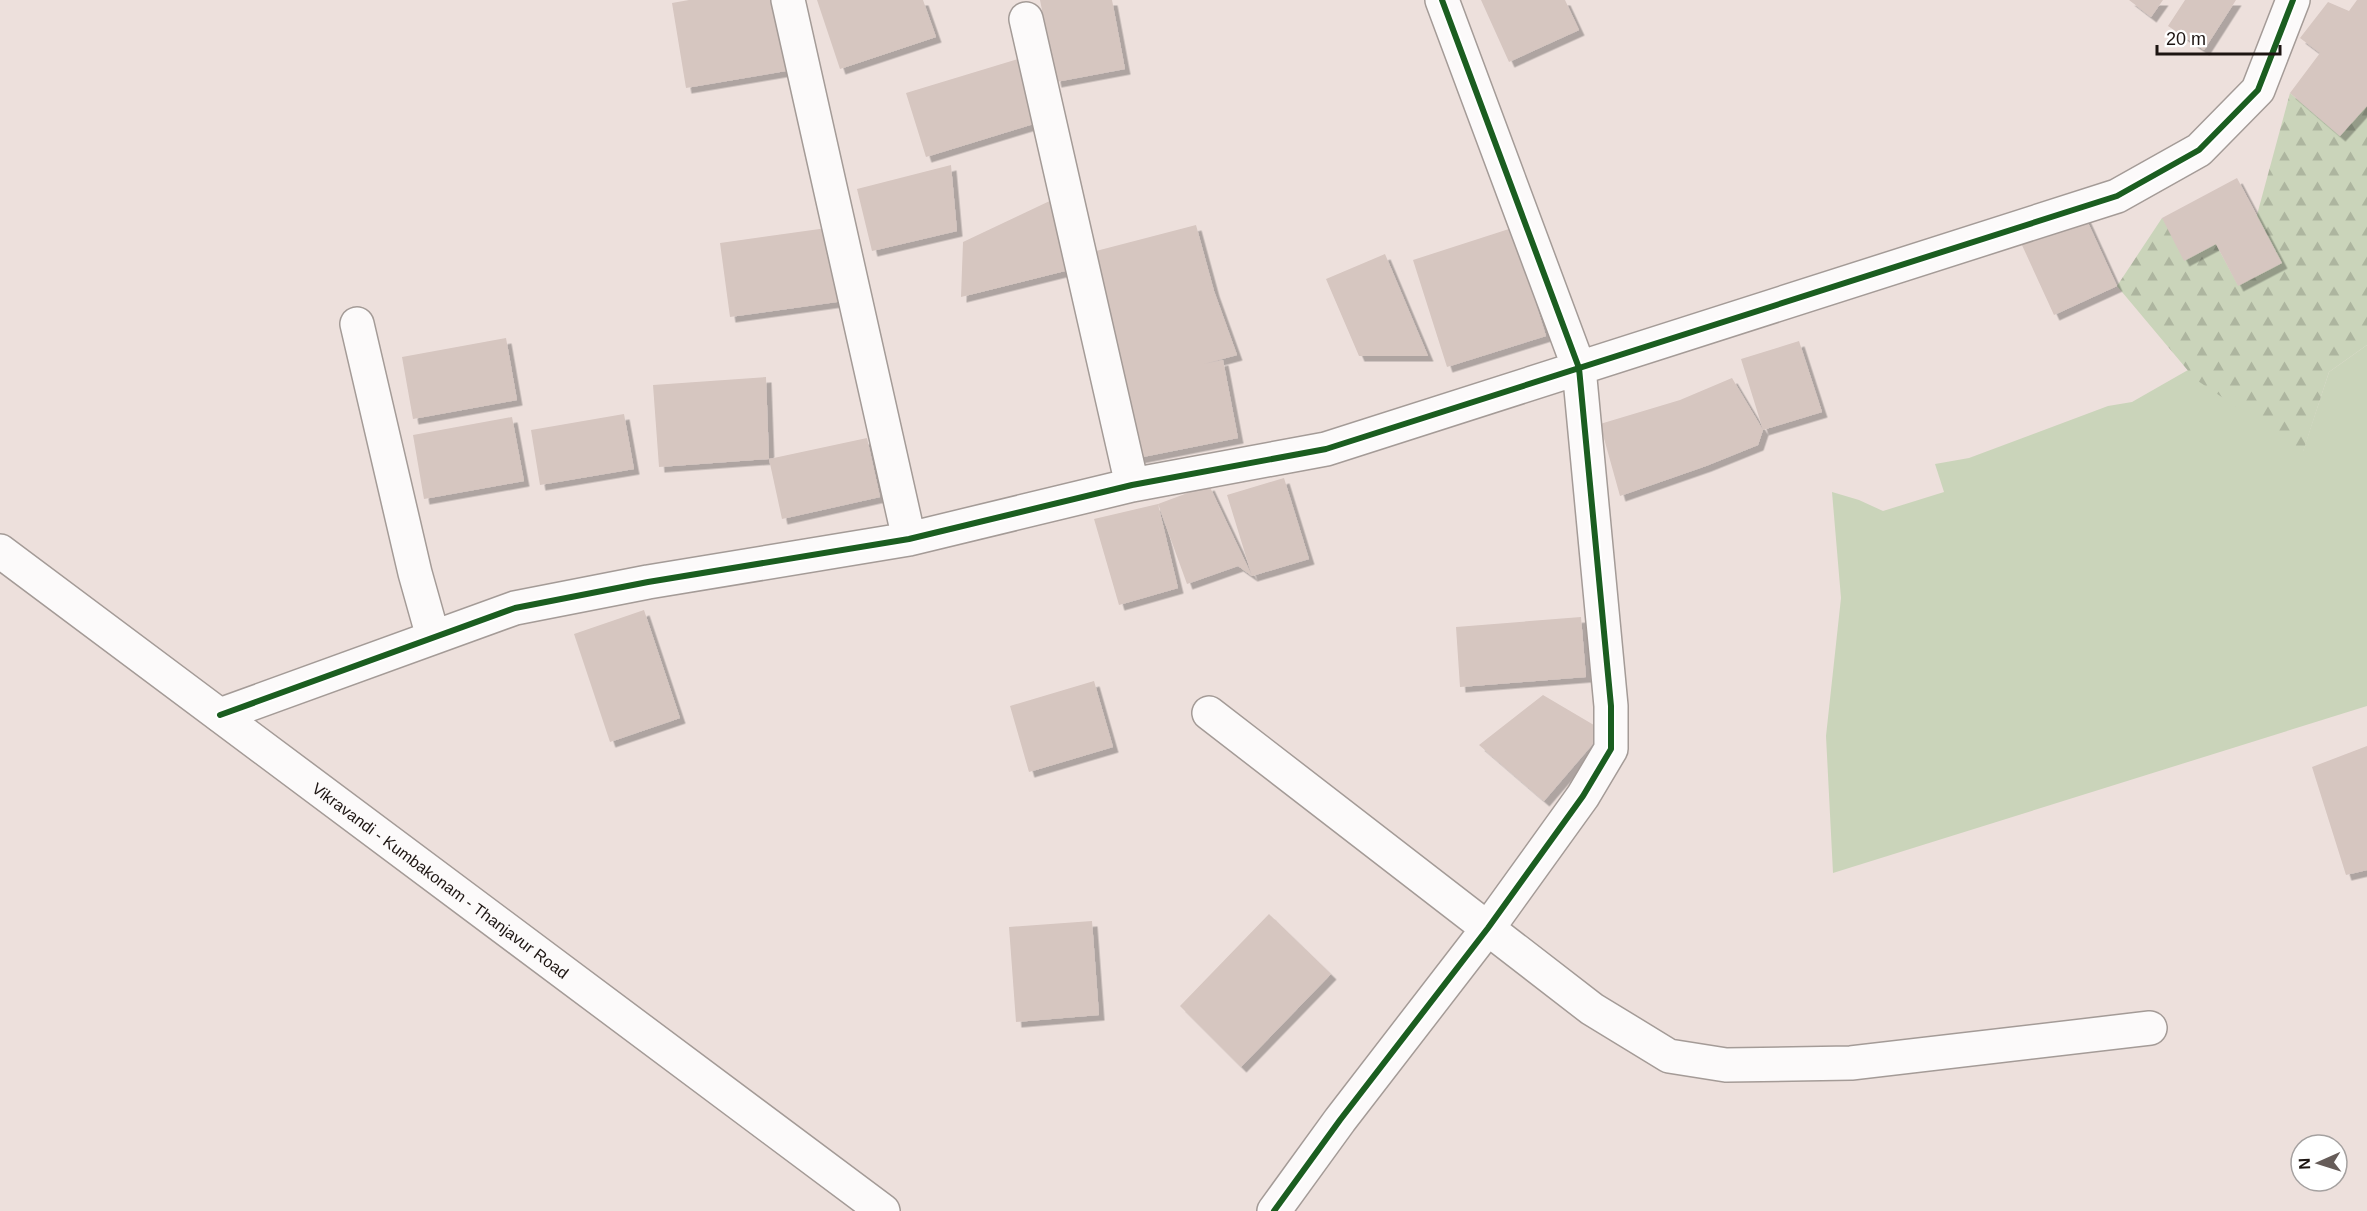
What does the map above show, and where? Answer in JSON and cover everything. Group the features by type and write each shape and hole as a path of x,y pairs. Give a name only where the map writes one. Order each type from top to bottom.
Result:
{"street":[{"path":"788,0 909,539"},
{"path":"1274,1211 1340,1120 1488,928 1583,795 1611,748 1611,706 1579,368 1442,0"},
{"path":"220,715 515,608 648,582 909,539 1132,486 1326,448 2117,196 2199,150 2258,90 2293,0"},
{"path":"1026,19 1132,486"},
{"path":"357,324 415,573 433,637"},
{"name":"Vikravandi - Kumbakonam - Thanjavur Road","path":"0,551 883,1211"},
{"path":"1209,713 1592,1009 1669,1056 1726,1065 1851,1063 2150,1028"}],"green space":[{"path":"2290,93 2340,136 2367,103 2367,345 2329,372 2303,452 2195,379 2117,286 2162,218 2216,244 2238,285"},
{"path":"2367,345 2367,706 1833,873 1826,736 1841,598 1832,492 1859,500 1883,511 1944,492 1935,464 1969,458 2108,406 2132,402 2188,370 2303,451 2329,372"}],"building":[{"path":"689,0 786,0 798,69 686,88 672,3"},
{"path":"817,0 923,0 936,37 840,69"},
{"path":"1040,0 1112,0 1125,69 1056,82"},
{"path":"1481,0 1565,0 1579,30 1509,62"},
{"path":"2129,0 2163,0 2151,17"},
{"path":"2185,0 2236,0 2204,50 2168,26"},
{"path":"2357,0 2367,0 2367,106 2340,136 2290,93 2320,53 2300,38 2328,2 2349,11"},
{"path":"1018,59 1037,123 926,157 906,93"},
{"path":"951,165 957,231 872,251 857,189"},
{"path":"2237,178 2282,263 2238,286 2216,244 2184,261 2162,218"},
{"path":"1056,198 1069,270 961,297 963,242"},
{"path":"2084,214 2117,286 2054,315 2021,243"},
{"path":"1196,225 1214,291 1237,355 1204,364 1223,360 1238,438 1138,458 1106,322 1096,251"},
{"path":"834,227 844,301 730,317 720,243"},
{"path":"1512,228 1546,336 1447,367 1413,260"},
{"path":"1385,254 1428,356 1359,356 1326,279"},
{"path":"506,338 517,400 413,419 402,357"},
{"path":"1799,341 1822,412 1763,430 1741,359"},
{"path":"766,377 769,459 659,467 653,385"},
{"path":"1732,378 1763,430 1758,445 1620,496 1600,424 1680,400"},
{"path":"624,414 634,469 540,485 531,430"},
{"path":"512,417 524,481 424,499 413,435"},
{"path":"867,438 880,497 782,519 769,459"},
{"path":"1284,478 1309,559 1252,576 1227,495"},
{"path":"1209,485 1252,576 1238,566 1187,584 1158,504"},
{"path":"1158,504 1178,588 1119,605 1094,519"},
{"path":"644,610 680,718 610,742 574,634"},
{"path":"1581,617 1586,677 1460,687 1456,627"},
{"path":"1094,681 1113,747 1029,772 1010,706"},
{"path":"1543,695 1604,731 1544,801 1479,745"},
{"path":"2367,746 2367,870 2346,875 2312,767"},
{"path":"1269,914 1331,974 1241,1067 1180,1006"},
{"path":"1092,921 1099,1015 1016,1022 1009,927"}],"cycle path":[{"path":"1274,1211 1340,1120 1488,928 1583,796 1611,749 1611,706 1579,368 1442,0"},
{"path":"220,715 515,608 648,582 909,539 1132,485 1326,449 2117,196 2199,150 2258,90 2293,0"}]}
